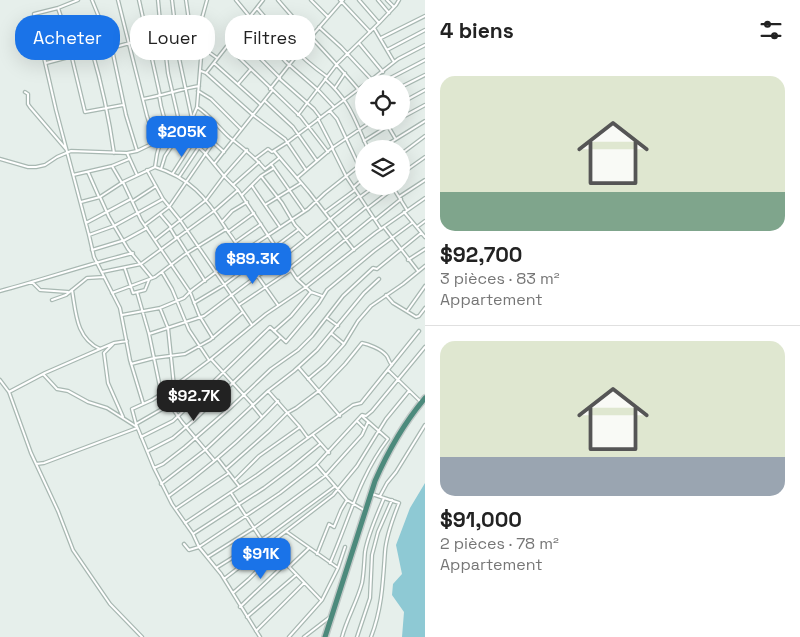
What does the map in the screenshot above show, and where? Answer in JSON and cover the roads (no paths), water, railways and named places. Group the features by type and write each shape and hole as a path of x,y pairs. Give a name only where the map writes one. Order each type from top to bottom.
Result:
{"highway":[{"path":"325,637 375,481 394,442 405,424 423,402"}],"street":[{"path":"78,0 58,8 34,14 92,250 96,263 122,315 131,364 143,403"},
{"path":"92,0 98,15"},
{"path":"118,0 130,43 120,46"},
{"path":"139,0 161,106 170,136 175,141"},
{"path":"158,0 160,21 167,48 168,73 182,131 205,153 242,195 297,279 311,292 322,296"},
{"path":"172,0 178,58 192,120 213,144 224,152"},
{"path":"186,0 188,15"},
{"path":"204,15 207,0"},
{"path":"236,0 247,15"},
{"path":"251,15 263,0"},
{"path":"278,0 291,15"},
{"path":"311,0 328,17"},
{"path":"315,32 341,0 370,32"},
{"path":"359,0 379,23"},
{"path":"378,0 388,13"},
{"path":"387,0 394,7"},
{"path":"298,115 318,90 326,76 379,23 399,0"},
{"path":"58,8 60,15"},
{"path":"257,8 263,15"},
{"path":"381,38 425,16"},
{"path":"319,27 367,75"},
{"path":"374,28 394,62"},
{"path":"387,50 425,30"},
{"path":"315,42 337,64 355,86"},
{"path":"359,42 383,72"},
{"path":"379,75 394,62 425,45"},
{"path":"206,73 225,48"},
{"path":"46,62 55,60"},
{"path":"73,60 85,112 124,105"},
{"path":"95,60 107,108 107,119 114,153"},
{"path":"114,60 124,105 137,151"},
{"path":"134,60 156,143"},
{"path":"161,168 165,156 192,120 197,107 201,60"},
{"path":"242,60 298,115 328,152"},
{"path":"261,60 307,103 319,118 346,176 355,189 325,212"},
{"path":"285,60 334,107"},
{"path":"214,164 265,101 271,90 294,60"},
{"path":"306,60 326,76"},
{"path":"396,75 425,60"},
{"path":"214,63 261,105"},
{"path":"238,84 252,69"},
{"path":"201,71 206,73 253,115 279,133 288,142 306,170"},
{"path":"335,88 345,73"},
{"path":"410,82 425,75"},
{"path":"325,79 335,88 351,109 355,118"},
{"path":"143,99 199,86"},
{"path":"410,98 425,90"},
{"path":"198,91 211,100 241,129"},
{"path":"25,92 28,94 28,104 30,107 66,150"},
{"path":"274,151 355,92"},
{"path":"265,101 293,128 317,161"},
{"path":"410,113 425,105"},
{"path":"197,107 256,158 265,169 280,158"},
{"path":"329,110 336,119 355,158"},
{"path":"392,140 425,121"},
{"path":"297,178 332,148 359,130"},
{"path":"366,140 382,130"},
{"path":"390,130 395,138"},
{"path":"0,158 28,167 36,167 45,165 66,150 127,153 137,151 182,131"},
{"path":"410,147 425,136"},
{"path":"155,167 156,154 161,140"},
{"path":"173,173 193,142"},
{"path":"145,225 169,207 213,144"},
{"path":"179,177 199,148"},
{"path":"256,158 268,149 272,152 274,151 354,250"},
{"path":"155,240 206,200 247,150"},
{"path":"127,153 137,175"},
{"path":"410,168 425,157"},
{"path":"73,175 112,166 129,159"},
{"path":"233,185 259,162"},
{"path":"271,164 304,211"},
{"path":"112,166 123,183 137,213 190,292 201,318 213,338"},
{"path":"80,203 100,197 137,175 155,167 173,173 186,181 206,200 278,305"},
{"path":"242,195 262,176 274,168"},
{"path":"122,315 160,308 187,296 243,252 304,211 355,169"},
{"path":"148,170 163,199 180,220 252,325"},
{"path":"88,172 114,226 151,279"},
{"path":"262,176 291,220 307,238"},
{"path":"297,279 346,239 425,180"},
{"path":"265,206 301,183"},
{"path":"86,223 156,186"},
{"path":"252,186 280,227"},
{"path":"102,272 141,264 214,211 238,190"},
{"path":"148,334 201,318 284,258 330,219 363,195"},
{"path":"239,306 290,269 383,195"},
{"path":"398,195 412,223 425,237"},
{"path":"360,197 374,219 418,271"},
{"path":"260,637 233,593 199,547 193,534 161,484 141,437 132,409 174,386 210,360 278,305 306,287 382,228 425,198"},
{"path":"89,235 114,226 163,199"},
{"path":"222,222 232,211 247,202"},
{"path":"112,293 151,279 198,246 254,213"},
{"path":"160,214 205,281"},
{"path":"416,228 425,221"},
{"path":"141,437 157,430 178,416 270,327 286,342 331,286 412,223"},
{"path":"236,242 261,224"},
{"path":"92,250 123,241 147,228"},
{"path":"194,303 224,285 299,229"},
{"path":"154,468 163,464 196,438 271,369 302,346 343,296 366,274 373,268 377,268 421,233"},
{"path":"408,260 425,249"},
{"path":"0,291 133,253"},
{"path":"308,379 326,364 344,344 358,321 371,306 425,266"},
{"path":"124,268 133,294 145,290 151,279"},
{"path":"162,272 189,330 200,346 210,360 234,383 262,417"},
{"path":"52,300 62,297 87,278 104,277"},
{"path":"161,484 205,450 268,391 299,368 332,334 358,300 379,279"},
{"path":"32,282 40,290 71,291"},
{"path":"407,311 425,286"},
{"path":"71,291 77,321 83,336 88,342 100,349"},
{"path":"137,292 162,394 214,460"},
{"path":"274,331 291,316 311,292"},
{"path":"386,295 393,303 418,317 425,308"},
{"path":"160,308 168,328 174,386"},
{"path":"131,364 154,358 185,354 213,338 243,312"},
{"path":"326,318 338,326"},
{"path":"185,523 340,416 353,405 362,403 419,331"},
{"path":"332,334 344,344"},
{"path":"148,451 173,438 187,427 280,338"},
{"path":"9,392 100,349 127,341"},
{"path":"226,469 287,413 320,390 362,343 371,345 386,354 388,362 392,365"},
{"path":"113,344 104,353 107,375 110,389 123,417"},
{"path":"184,544 189,550 199,547 246,516 316,465 362,415 366,416 372,411 425,347"},
{"path":"299,368 320,390 340,416"},
{"path":"388,370 423,402"},
{"path":"44,374 57,389 68,391 88,402 100,404 123,417 132,426 137,426"},
{"path":"0,380 9,392 36,464 82,565 110,604 142,637"},
{"path":"268,391 308,438"},
{"path":"224,580 338,490 357,466 386,419 409,391"},
{"path":"168,496 217,458 278,401"},
{"path":"36,464 44,463 137,426 170,405"},
{"path":"330,563 366,473 388,439 362,415"},
{"path":"357,420 364,428"},
{"path":"208,557 254,528 325,476 362,435 368,422"},
{"path":"380,496 425,425"},
{"path":"235,480 259,456 300,427"},
{"path":"312,435 328,453"},
{"path":"193,534 292,467 320,444"},
{"path":"217,458 240,486"},
{"path":"316,465 347,500 366,511"},
{"path":"176,508 229,474"},
{"path":"216,568 262,540 334,486"},
{"path":"231,492 262,540 322,600"},
{"path":"372,494 399,503 385,551 382,595 372,637"},
{"path":"342,637 357,599 362,581 366,551 384,498"},
{"path":"317,554 326,529 329,524 334,527 347,500"},
{"path":"357,637 370,598 372,555 376,539 392,500"},
{"path":"287,532 338,568"},
{"path":"289,637 322,600 338,568 345,547"},
{"path":"289,567 309,548"},
{"path":"233,593 276,552"},
{"path":"240,607 285,564"},
{"path":"247,617 296,574"},
{"path":"256,631 304,583"},
{"path":"304,637 332,615"},
{"path":"310,637 312,630"}],"water":[{"path":"425,483 425,637 402,637 404,612 392,595 393,584 402,574 396,545 410,508"}]}
